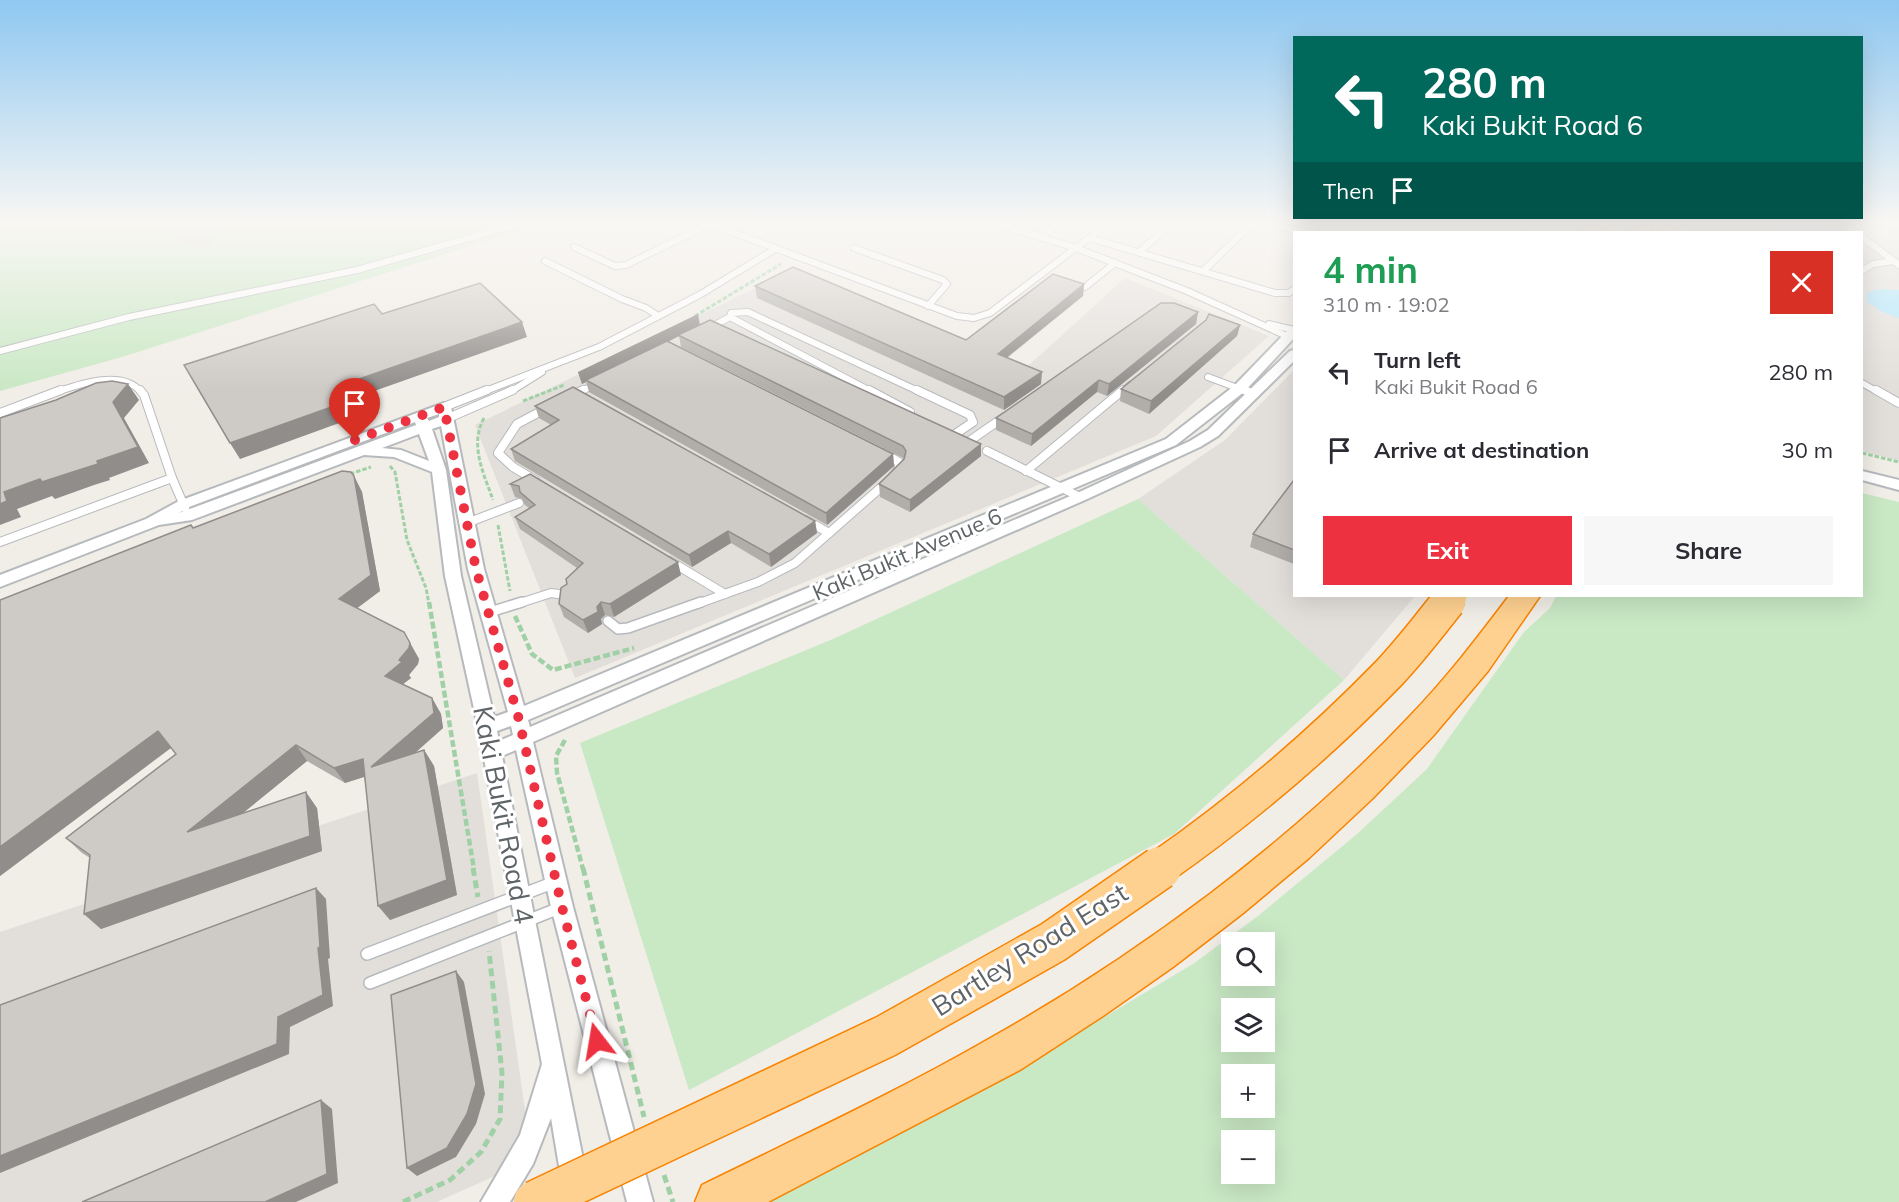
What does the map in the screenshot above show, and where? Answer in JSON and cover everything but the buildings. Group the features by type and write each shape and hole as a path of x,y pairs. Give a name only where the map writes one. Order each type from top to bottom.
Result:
{"highway":[{"name":"Bartley Road East","path":"535,1202 886,1036 1053,942 1191,847 1306,752 1390,672 1452,597"},
{"path":"719,1202 1017,1047 1113,985 1247,887 1355,793 1444,702 1504,627 1523,597"}],"street":[{"name":"Kaki Bukit Avenue 6","path":"487,727 930,545 1171,442 1214,411 1239,389 1293,334"},
{"name":"Kaki Bukit Avenue 6","path":"492,752 1080,497 1195,444 1213,433 1293,355"},
{"path":"0,581 151,523 351,454 445,413"},
{"name":"Kaki Bukit Road 4","path":"445,413 476,569 524,739 562,907 640,1202"},
{"path":"185,511 421,423"},
{"name":"Kaki Bukit Road 4","path":"421,423 439,470 453,576 487,727 553,1060 576,1191"},
{"path":"351,454 396,453 439,470"},
{"path":"1863,466 1899,475"},
{"path":"1863,476 1899,485"},
{"path":"494,1202 512,1179 530,1148 542,1115 553,1060"},
{"path":"529,1202 576,1191 627,1154"}],"lane":[{"path":"0,351 129,316 317,278"},
{"path":"579,278 621,299 646,308 658,316"},
{"path":"445,413 519,376 545,370 599,347 727,278"},
{"path":"853,278 957,316 983,317 1035,278"},
{"path":"928,306 947,285 938,278"},
{"path":"1085,287 1096,278"},
{"path":"1151,278 1254,321 1293,334"},
{"path":"1226,278 1275,293 1289,293 1293,290"},
{"path":"700,332 730,317 731,313 741,310 748,312 970,415 973,422 954,435"},
{"path":"730,317 913,414"},
{"path":"445,413 529,383 545,370"},
{"path":"1208,377 1254,394"},
{"path":"560,402 608,378"},
{"path":"0,413 97,381 118,381 134,385 144,395 185,511"},
{"path":"1026,471 1132,383"},
{"path":"1863,384 1899,403"},
{"path":"578,393 588,399"},
{"path":"543,485 513,467 498,453 511,428 517,422 551,406"},
{"path":"944,430 971,443 1015,410"},
{"path":"608,621 618,629 628,628 758,582 795,563 892,478 900,468 900,463 873,448"},
{"path":"987,451 1080,497"},
{"path":"0,542 172,478"},
{"path":"467,523 519,502"},
{"path":"798,515 829,533"},
{"path":"664,558 725,594"},
{"path":"490,612 551,593 566,595"},
{"path":"367,954 557,881"},
{"path":"370,983 562,907"}],"path":[{"path":"694,317 758,278"},
{"path":"1863,453 1899,462"},
{"path":"383,464 389,465 395,472 407,540 429,599 455,743 480,909"},
{"path":"343,477 377,465"},
{"path":"573,732 559,746 554,765 568,808 648,1127"},
{"path":"403,1202 450,1180 481,1152 500,1119 502,1073 487,937"},
{"path":"662,1170 673,1202"}],"shaded area":[{"path":"775,278 816,278 1028,366 1125,278 1269,336 1156,436 575,678 475,425"},
{"path":"1863,278 1899,278 1899,461 1863,451"},
{"path":"1293,371 1293,597 1414,597 1344,680 1138,499 1225,440"},
{"path":"477,773 532,1159 437,1202 0,1202 0,932"}],"green space":[{"path":"0,278 370,278 122,357 0,391"},
{"path":"1863,493 1899,502 1899,1202 770,1202 1061,1043 1193,964 1221,943 1221,986 1275,986 1275,932 1236,932 1356,835 1427,769 1524,632 1550,608 1556,597 1863,597"},
{"path":"1138,499 1344,680 1174,834 689,1090 580,743 833,639"}],"water":[{"path":"1878,289 1899,290 1899,318 1867,302 1866,293"}],"route":[{"path":"355,440 444,407 476,569 518,716 562,907 597,1041"}]}
